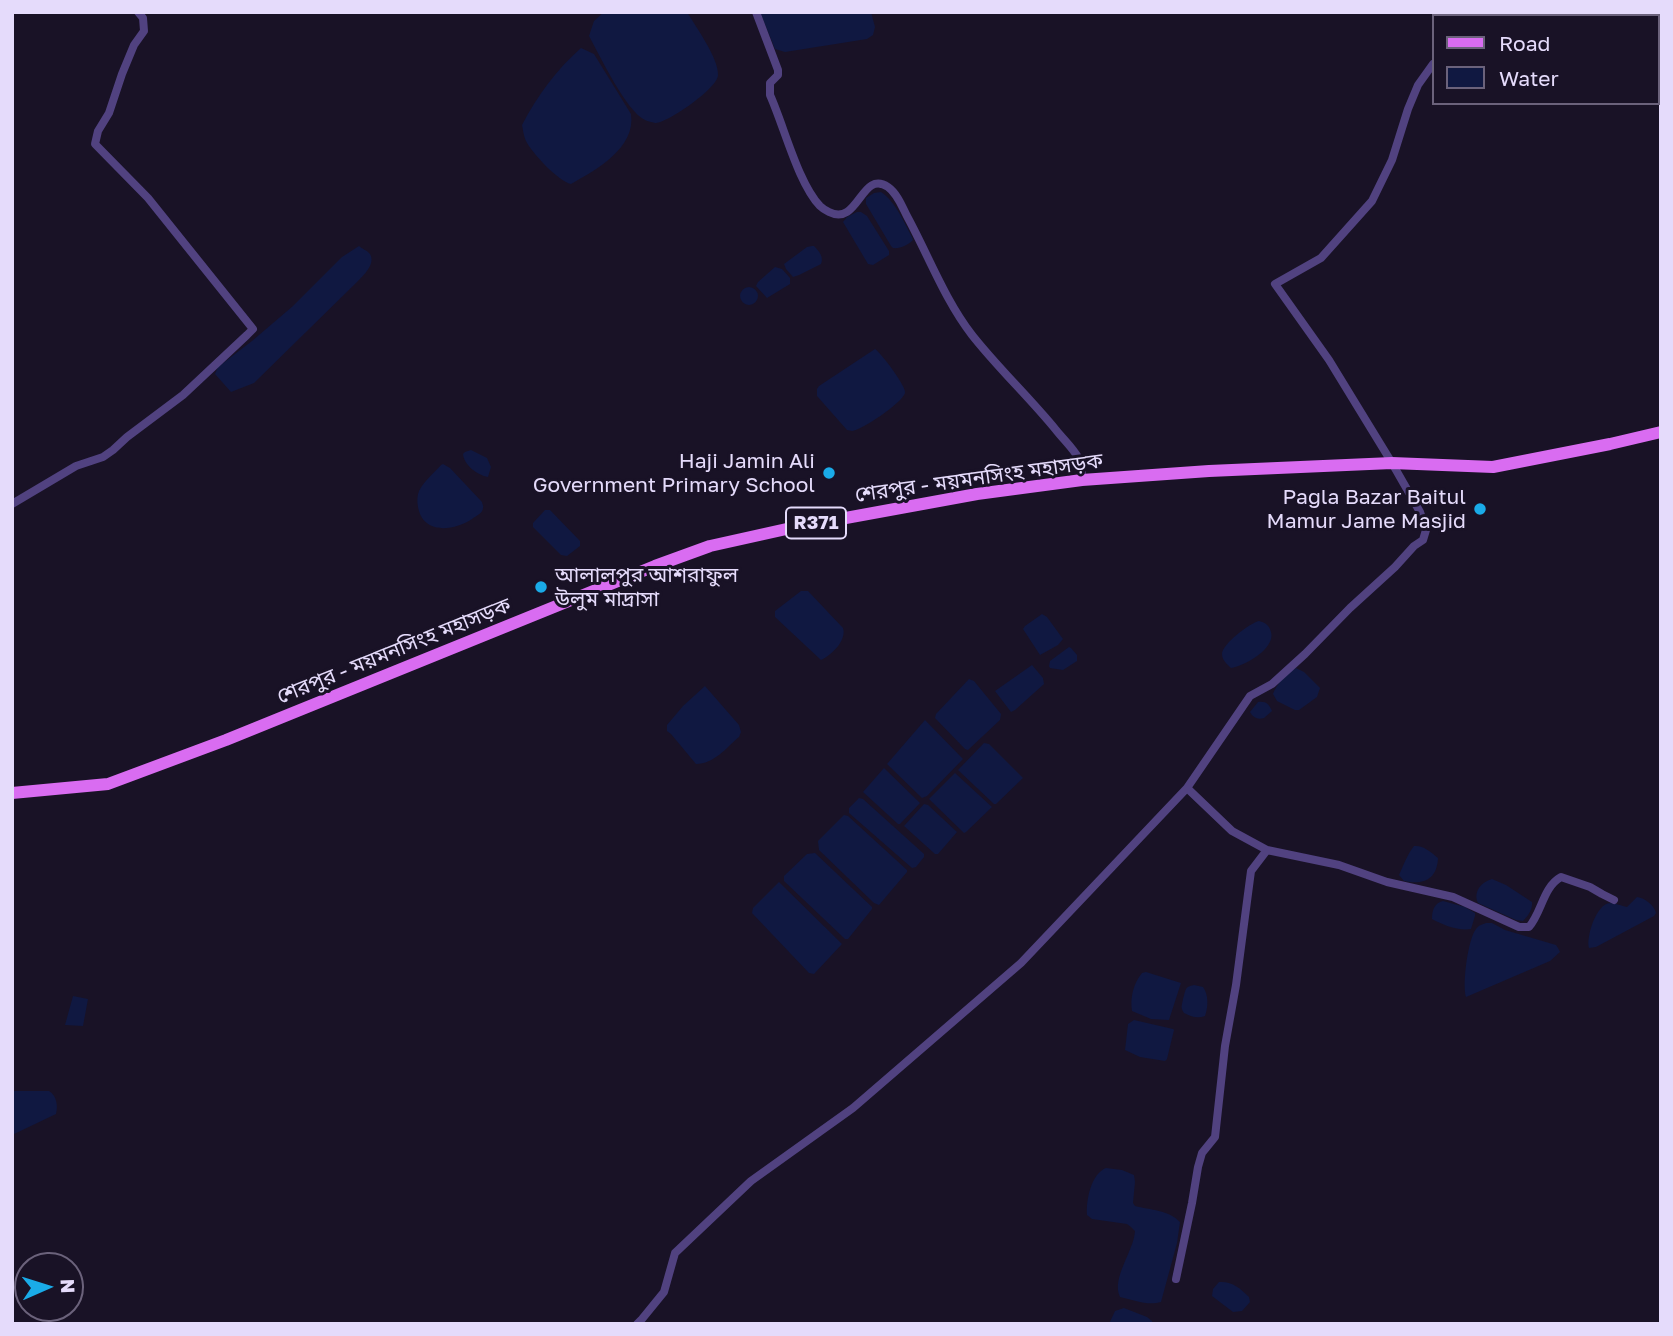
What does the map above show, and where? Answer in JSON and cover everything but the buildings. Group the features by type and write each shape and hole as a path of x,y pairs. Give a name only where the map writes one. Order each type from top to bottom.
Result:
{"main road":[{"name":"শেরপুর - ময়মনসিংহ মহাসড়ক","path":"12,793 108,784 226,740 710,546 791,528 963,496 1082,480 1392,463 1493,467 1661,432"}],"street":[{"path":"12,504 76,466 103,457 113,450 183,395 253,329 148,198 95,144 134,45 144,31 143,18 138,12"},
{"path":"755,12 778,70 778,75 770,83 770,95 808,189 821,208 833,214 846,214 872,185 888,187 895,194 954,308 998,367 1079,458 1083,471 1082,480"},
{"path":"641,1322 664,1292 675,1253 751,1181 853,1108 1021,963 1186,788 1250,696 1272,684 1423,540 1426,530 1420,512 1392,463 1329,360 1275,284 1321,258 1372,201 1392,160 1418,85 1432,65"},
{"path":"1186,788 1232,831 1267,850 1339,865 1387,882 1452,897 1519,927 1529,928 1536,920 1553,882 1561,877 1590,887 1615,900"},
{"path":"1176,1279 1198,1167 1202,1153 1215,1137 1225,1046 1251,871 1267,850"}],"water":[{"path":"604,12 687,12 715,61 718,75 716,81 692,104 671,117 656,123 645,120 622,95 589,36 594,21"},
{"path":"760,12 871,12 875,27 873,35 867,39 785,52 775,49"},
{"path":"581,48 594,54 631,114 631,126 621,147 612,156 571,184 553,172 534,152 525,139 522,125 548,84"},
{"path":"881,192 895,206 912,237 913,240 904,246 891,246 866,204 866,198"},
{"path":"857,212 867,216 889,251 889,255 873,265 868,264 843,222"},
{"path":"359,246 369,253 371,258 370,266 362,276 254,383 231,392 215,374 218,367 293,306 342,257"},
{"path":"814,246 822,259 821,264 793,277 784,264 807,247"},
{"path":"775,267 782,269 790,278 790,284 767,298 756,286"},
{"path":"745,287 753,287 758,296 756,303 745,305 740,300 740,292"},
{"path":"875,349 898,377 905,393 890,409 872,421 852,431 847,430 817,396 817,389"},
{"path":"471,450 487,458 491,467 488,477 468,466 463,454"},
{"path":"443,464 450,468 483,506 481,513 472,519 448,528 440,528 426,522 417,503 421,487"},
{"path":"545,510 550,510 580,541 580,546 567,556 561,555 533,527 533,523"},
{"path":"801,591 808,591 843,628 843,637 838,647 821,660 775,617 775,611"},
{"path":"1042,614 1063,639 1040,655 1023,629"},
{"path":"1259,621 1270,630 1269,644 1251,660 1231,668 1223,658 1223,650 1237,634"},
{"path":"1069,647 1077,655 1077,661 1063,670 1050,668 1050,661"},
{"path":"1032,665 1043,678 1044,684 1011,712 995,691"},
{"path":"1296,668 1320,688 1317,697 1299,710 1277,701 1273,694 1282,679"},
{"path":"969,679 974,681 1001,714 1000,720 968,750 935,718"},
{"path":"705,686 739,725 741,732 719,755 696,764 667,731 667,725"},
{"path":"1258,702 1267,704 1272,711 1260,719 1250,712"},
{"path":"925,720 963,759 922,798 887,764"},
{"path":"984,743 989,744 1023,778 996,804 958,770"},
{"path":"884,768 920,803 900,824 863,792"},
{"path":"955,773 992,807 964,833 929,799"},
{"path":"859,798 924,854 916,867 912,868 849,813 849,808"},
{"path":"924,804 957,832 938,854 904,826"},
{"path":"844,815 907,870 879,905 819,850 818,841"},
{"path":"1414,846 1424,848 1438,858 1437,865 1428,879 1404,881 1399,875"},
{"path":"815,853 872,907 848,939 784,881 784,876 807,854"},
{"path":"1492,879 1532,902 1530,912 1523,921 1478,903 1479,888"},
{"path":"779,882 842,944 814,974 809,973 752,913 753,908"},
{"path":"1637,897 1651,905 1656,913 1654,916 1596,947 1589,948 1591,929 1600,909 1610,903 1627,907"},
{"path":"1443,901 1465,907 1475,913 1471,929 1451,927 1432,919 1434,908"},
{"path":"1486,923 1556,945 1560,952 1550,961 1466,997 1465,972 1470,942 1476,929"},
{"path":"1142,973 1181,983 1169,1020 1151,1019 1132,1011 1134,986"},
{"path":"1194,985 1203,987 1206,994 1205,1016 1191,1016 1182,1009 1186,989"},
{"path":"73,996 88,999 83,1026 65,1025"},
{"path":"1134,1020 1174,1030 1165,1061 1140,1057 1125,1050 1128,1024"},
{"path":"12,1091 49,1091 56,1101 56,1114 12,1135"},
{"path":"1106,1168 1134,1175 1135,1206 1165,1213 1180,1222 1161,1302 1146,1303 1120,1297 1118,1281 1135,1231 1127,1224 1092,1219 1087,1215 1087,1202 1093,1182"},
{"path":"1219,1282 1235,1286 1249,1297 1250,1302 1242,1311 1233,1312 1212,1296 1213,1289"},
{"path":"1124,1308 1147,1317 1153,1324 1109,1324 1115,1311"}],"place":[{"name":"Haji Jamin Ali Government Primary School","path":"829,473"},
{"name":"Pagla Bazar Baitul Mamur Jame Masjid","path":"1480,509"},
{"name":"আলালপুর আশরাফুল উলুম মাদ্রাসা","path":"541,587"}]}
